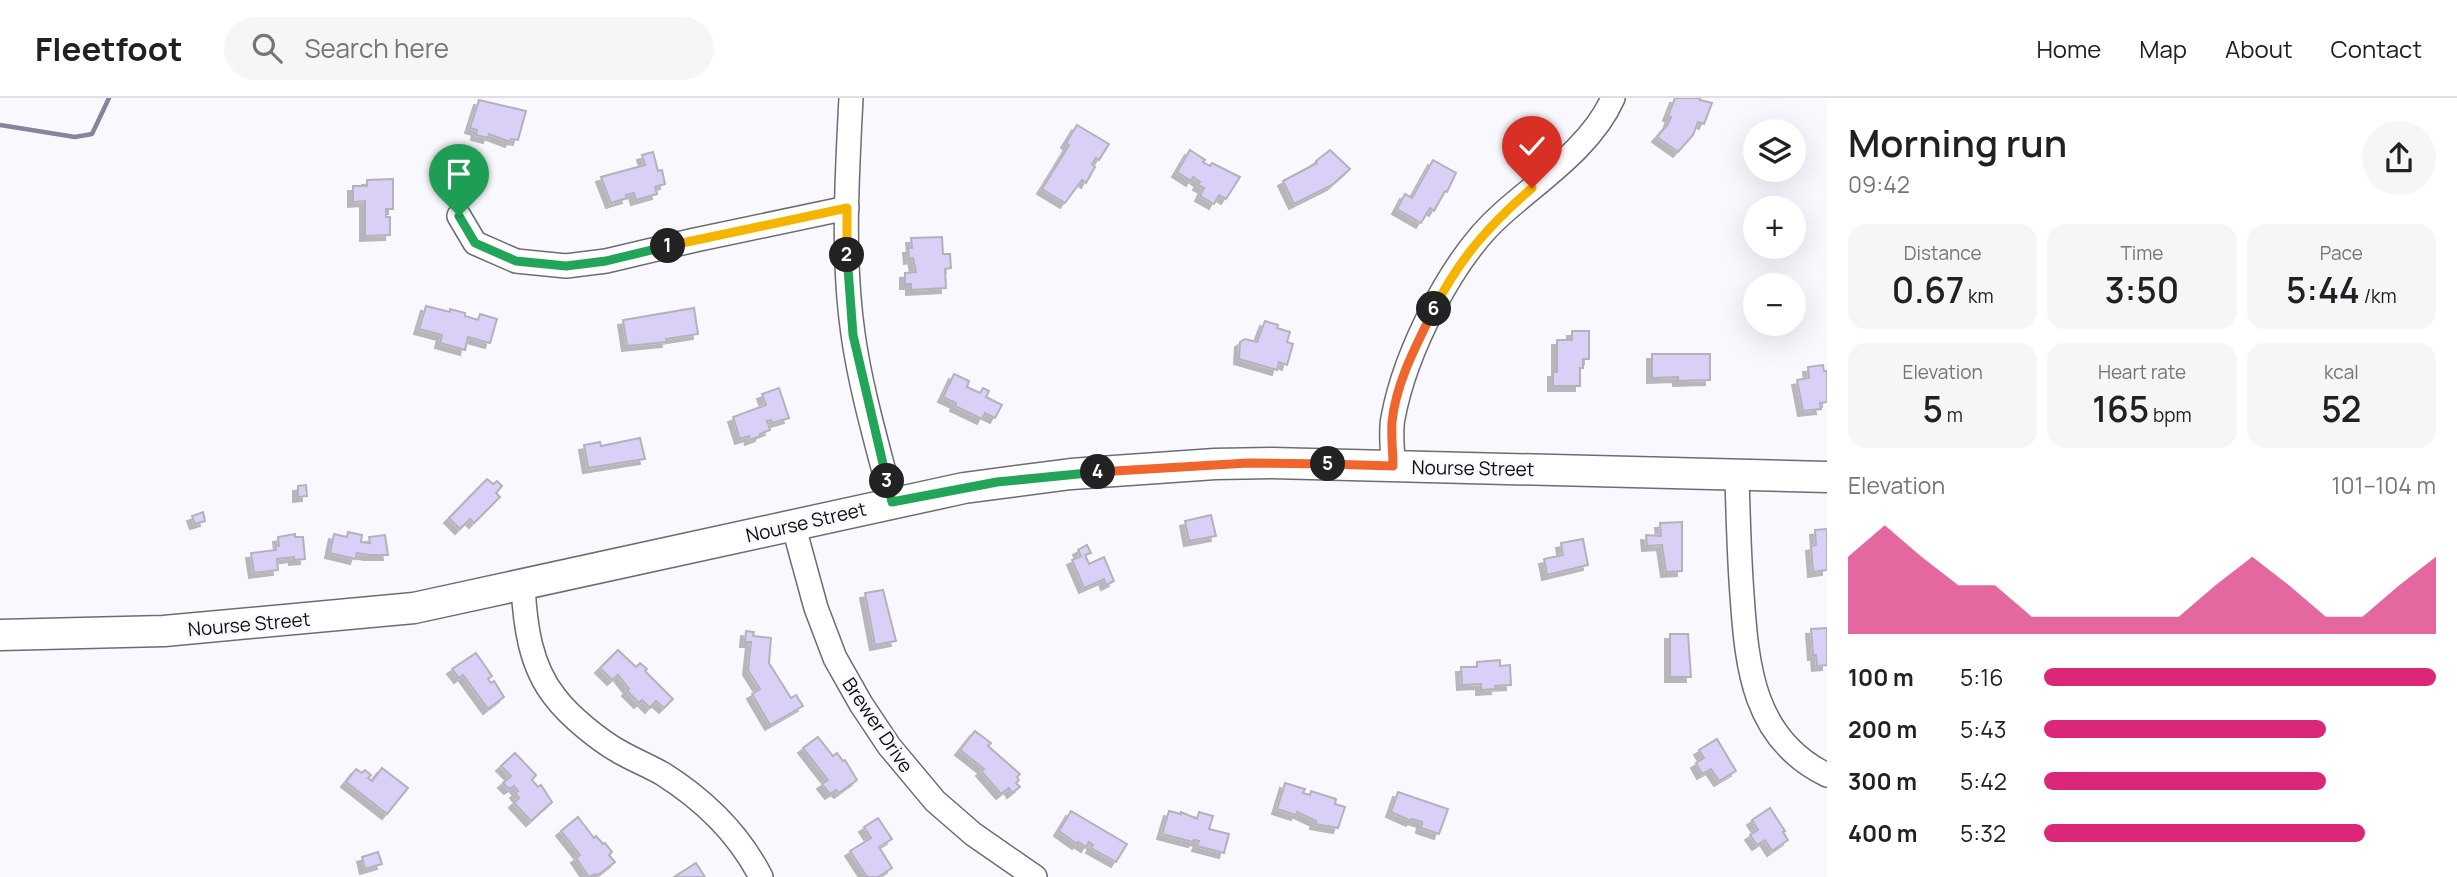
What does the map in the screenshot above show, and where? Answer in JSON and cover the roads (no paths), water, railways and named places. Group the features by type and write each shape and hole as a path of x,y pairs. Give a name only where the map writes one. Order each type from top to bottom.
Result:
{"main road":[{"name":"Nourse Street","path":"0,635 164,631 414,608 523,586 892,502 997,482 1097,472 1248,463 1827,477"}],"street":[{"path":"851,98 847,208 848,279 853,335 892,502"},
{"path":"1393,466 1392,421 1398,394 1412,355 1444,290 1471,247 1499,216 1594,129 1613,98"},
{"path":"459,216 475,243 516,261 566,266 606,261 847,208"},
{"path":"1737,476 1743,610 1755,689 1766,718 1787,746 1827,775"},
{"name":"Brewer Drive","path":"793,524 816,608 835,658 889,746 935,802 973,834 1035,877"},
{"path":"523,586 530,641 538,666 555,698 617,751 661,773 709,810 740,842 761,877"}],"waterway":[{"path":"0,125 75,137 92,134 109,98"}]}
